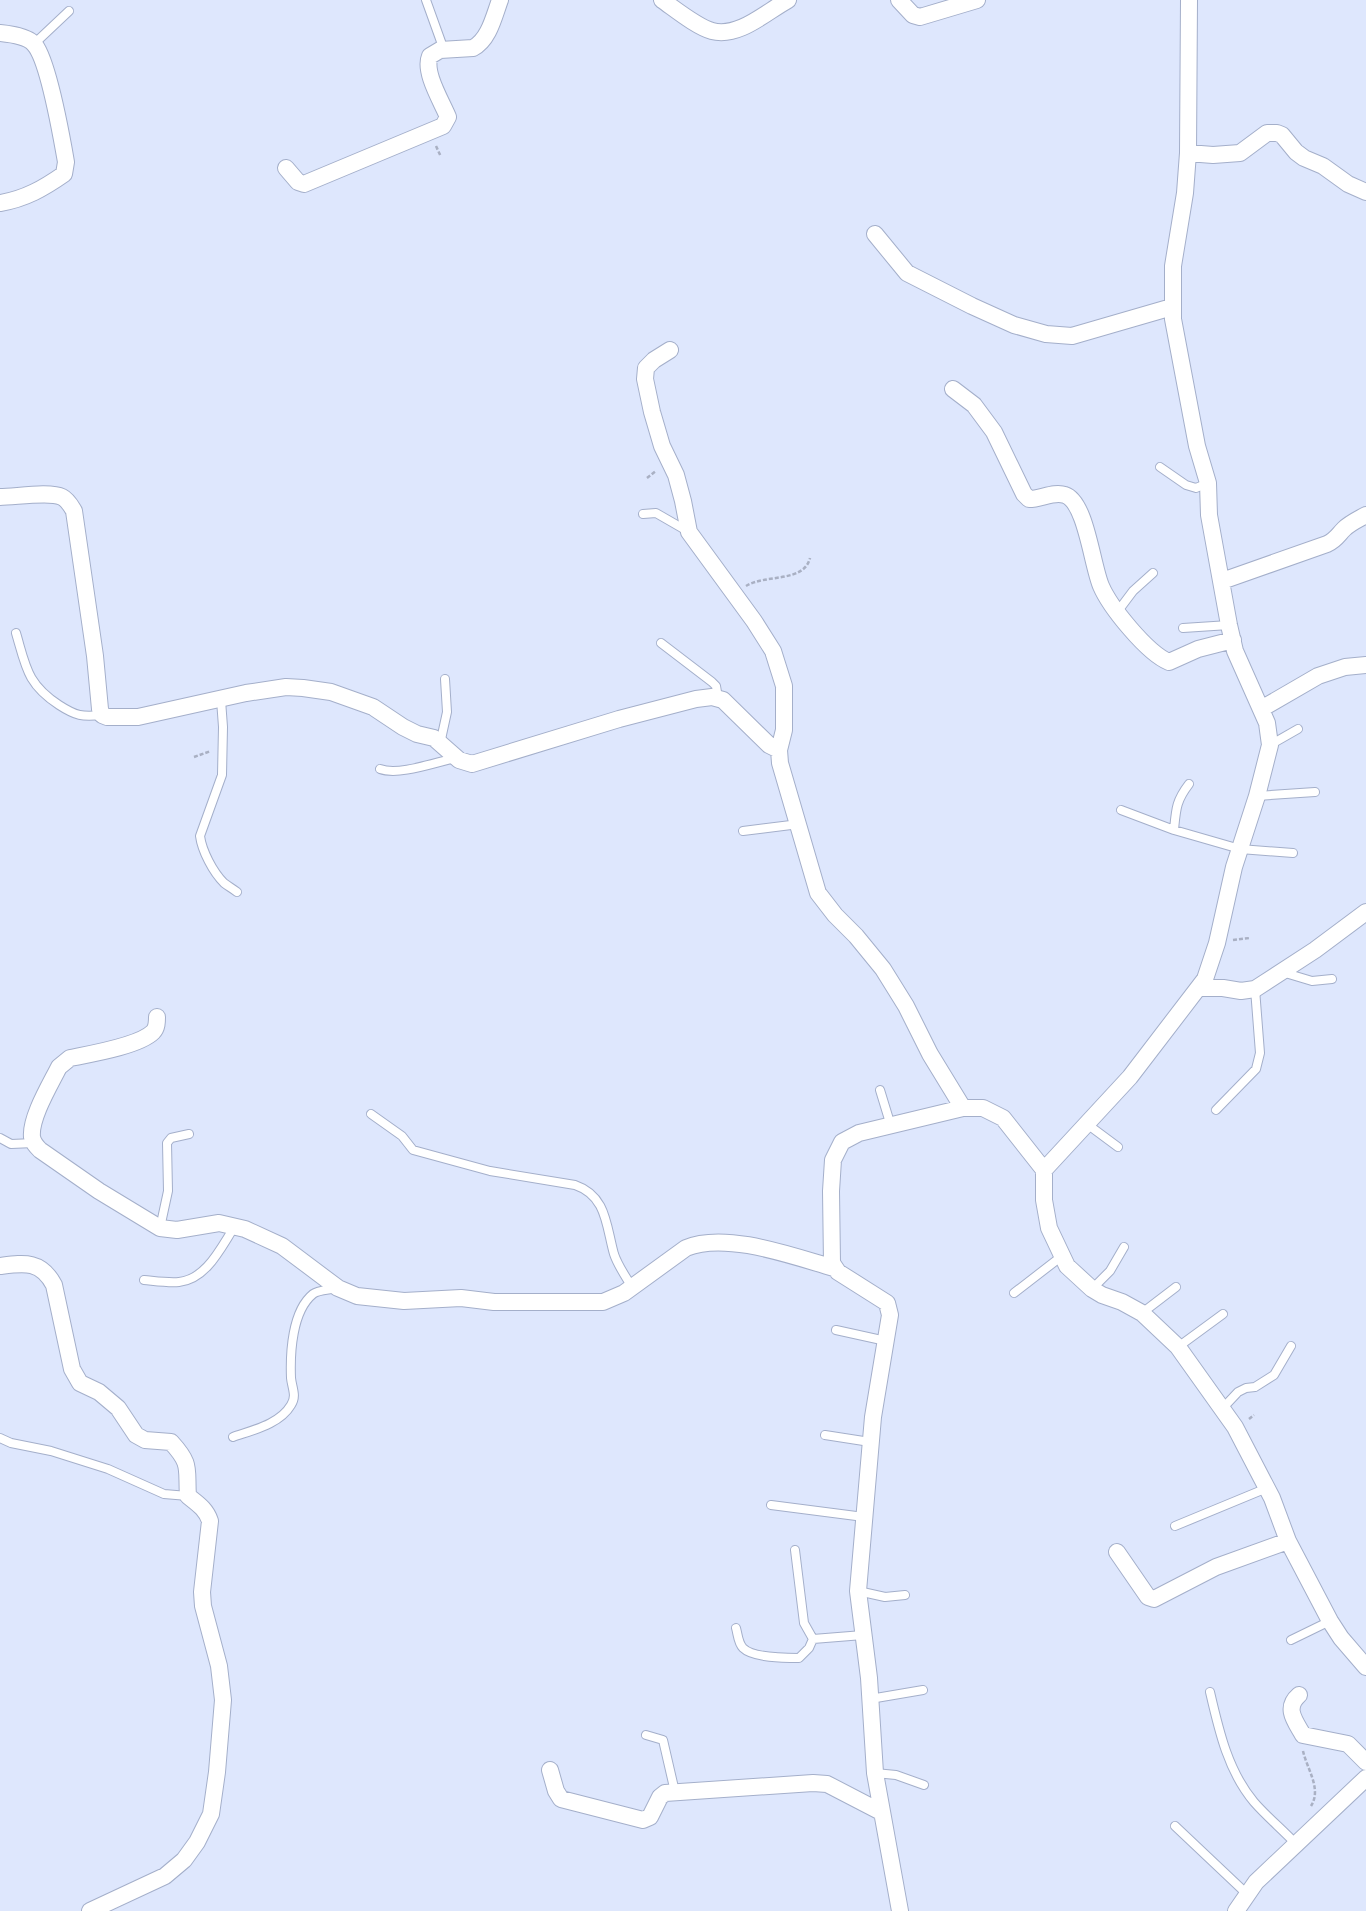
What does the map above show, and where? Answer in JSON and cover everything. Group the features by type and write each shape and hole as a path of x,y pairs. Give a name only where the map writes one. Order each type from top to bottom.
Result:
{"street":[{"path":"286,168 298,182 304,184 439,129 447,121 448,117 428,66 430,56 444,50 473,48 477,46 490,28 500,0"},
{"path":"662,0 711,30 726,32 757,20 788,0"},
{"path":"899,0 913,15 920,17 977,0"},
{"path":"1044,1170 1130,1077 1200,988 1205,979 1217,943 1234,867 1257,796 1270,745 1267,723 1235,651 1223,600 1222,581 1209,515 1208,483 1197,446 1178,353 1172,307 1173,266 1185,193 1188,153 1188,0"},
{"path":"0,33 26,39 34,44 47,75 59,124 66,162 64,174 48,185 30,195 0,203"},
{"path":"1188,153 1213,155 1240,153 1267,133 1276,133 1282,135 1296,152 1304,158 1323,166 1348,184 1366,192"},
{"path":"876,234 907,273 1000,319 1046,334 1072,336 1172,307"},
{"path":"670,350 654,360 646,368 645,379 662,446 676,475 689,532 754,621 773,651 780,669 784,686 784,730 779,750 780,763 818,893 834,915 856,936 883,969 906,1006 930,1054 963,1108"},
{"path":"953,389 974,405 994,432 1024,494 1029,499 1037,499 1056,493 1065,495 1074,500 1089,538 1101,585 1106,597 1145,646 1169,662 1231,633"},
{"path":"0,497 50,494 63,497 70,503 74,511 102,714 111,718 138,717 221,700 246,693 286,687 331,692 374,707 402,727 417,734 434,738 456,758 472,764 478,764 619,719 696,699 718,698 724,700 769,745 779,750"},
{"path":"1222,581 1327,544 1339,536 1349,525 1366,515"},
{"path":"1261,709 1318,676 1345,667 1366,665"},
{"path":"1200,988 1223,988 1241,991 1254,989 1315,950 1366,912"},
{"path":"157,1017 158,1024 154,1031 141,1039 113,1048 70,1058 64,1061 59,1067 36,1116 32,1134 34,1143 99,1191 160,1228 177,1230 219,1223 235,1226 282,1246 338,1288 357,1296 404,1301 461,1298 494,1302 590,1303 612,1300 686,1248 697,1244 735,1243 759,1246 834,1268"},
{"path":"900,1911 875,1772 870,1699 858,1591 872,1417 890,1315 887,1303 838,1272 832,1263 831,1241 833,1160 842,1142 859,1134 963,1108 983,1108 1003,1118 1044,1170 1044,1200 1050,1228 1062,1256 1074,1274 1092,1289 1102,1295 1122,1302 1142,1313 1178,1347 1221,1410 1235,1427 1279,1513 1288,1541 1330,1621 1341,1638 1366,1667"},
{"path":"0,1266 26,1264 36,1266 49,1275 54,1285 72,1369 77,1380 99,1392 112,1402 118,1408 136,1435 145,1440 162,1440 171,1442 185,1458 188,1468 188,1496 208,1513 210,1521 202,1592 219,1666 222,1700 217,1772 210,1814 197,1842 184,1860 165,1876 90,1911"},
{"path":"1117,1552 1148,1597 1154,1599 1216,1567 1288,1541"},
{"path":"1299,1695 1293,1701 1291,1708 1293,1717 1303,1735 1311,1738 1333,1740 1348,1744 1366,1762"},
{"path":"550,1770 556,1791 561,1799 643,1820 650,1817 662,1794 823,1784 881,1812"},
{"path":"1236,1911 1256,1882 1366,1778"}],"lane":[{"path":"426,0 444,50"},
{"path":"34,44 69,11"},
{"path":"1160,467 1186,485 1196,488 1208,483"},
{"path":"643,514 656,513 689,532"},
{"path":"1118,612 1133,591 1153,573"},
{"path":"1183,628 1231,633"},
{"path":"16,633 27,670 34,684 46,697 71,713 83,717 102,714"},
{"path":"661,643 712,682 716,686 718,698"},
{"path":"440,744 447,712 446,679"},
{"path":"221,700 223,727 222,775 200,836 201,845 214,868 224,883 237,892"},
{"path":"1270,745 1298,729"},
{"path":"380,768 388,771 399,770 456,758"},
{"path":"1174,830 1176,805 1180,796 1189,784"},
{"path":"1257,796 1315,792"},
{"path":"1121,810 1174,830 1240,849 1293,853"},
{"path":"744,831 799,824"},
{"path":"1282,972 1312,982 1332,979"},
{"path":"1216,1110 1256,1069 1260,1053 1254,989"},
{"path":"880,1090 891,1126"},
{"path":"371,1114 402,1136 414,1150 490,1172 575,1185 585,1188 594,1194 601,1206 615,1256 632,1287"},
{"path":"1087,1124 1118,1147"},
{"path":"160,1228 168,1191 167,1143 171,1138 189,1134"},
{"path":"0,1138 11,1144 34,1143"},
{"path":"144,1280 179,1282 192,1278 206,1268 235,1226"},
{"path":"1092,1289 1110,1271 1124,1247"},
{"path":"1014,1293 1062,1256"},
{"path":"1142,1313 1176,1287"},
{"path":"233,1437 260,1428 283,1415 290,1407 294,1395 291,1380 291,1364 295,1324 302,1308 314,1294 338,1288"},
{"path":"1178,1347 1223,1314"},
{"path":"836,1330 886,1341"},
{"path":"1221,1410 1238,1392 1246,1388 1255,1387 1274,1375 1291,1346"},
{"path":"825,1435 870,1442"},
{"path":"0,1439 51,1451 108,1469 164,1494 188,1496"},
{"path":"1175,1526 1267,1488"},
{"path":"771,1505 864,1517"},
{"path":"795,1550 804,1623 813,1640"},
{"path":"858,1591 885,1597 905,1595"},
{"path":"1291,1640 1330,1621"},
{"path":"736,1628 743,1648 750,1654 799,1658 809,1648 813,1640"},
{"path":"813,1640 863,1635"},
{"path":"870,1699 923,1690"},
{"path":"1210,1692 1221,1742 1236,1773 1254,1802 1296,1844"},
{"path":"646,1735 663,1740 675,1792"},
{"path":"875,1772 896,1775 924,1785"},
{"path":"1175,1826 1248,1894"}],"path":[{"path":"734,594 750,584 763,579 785,577 801,572 808,566 810,558"},
{"path":"194,757 222,747"},
{"path":"1303,1735 1304,1757 1315,1791 1315,1800 1311,1806"}]}
